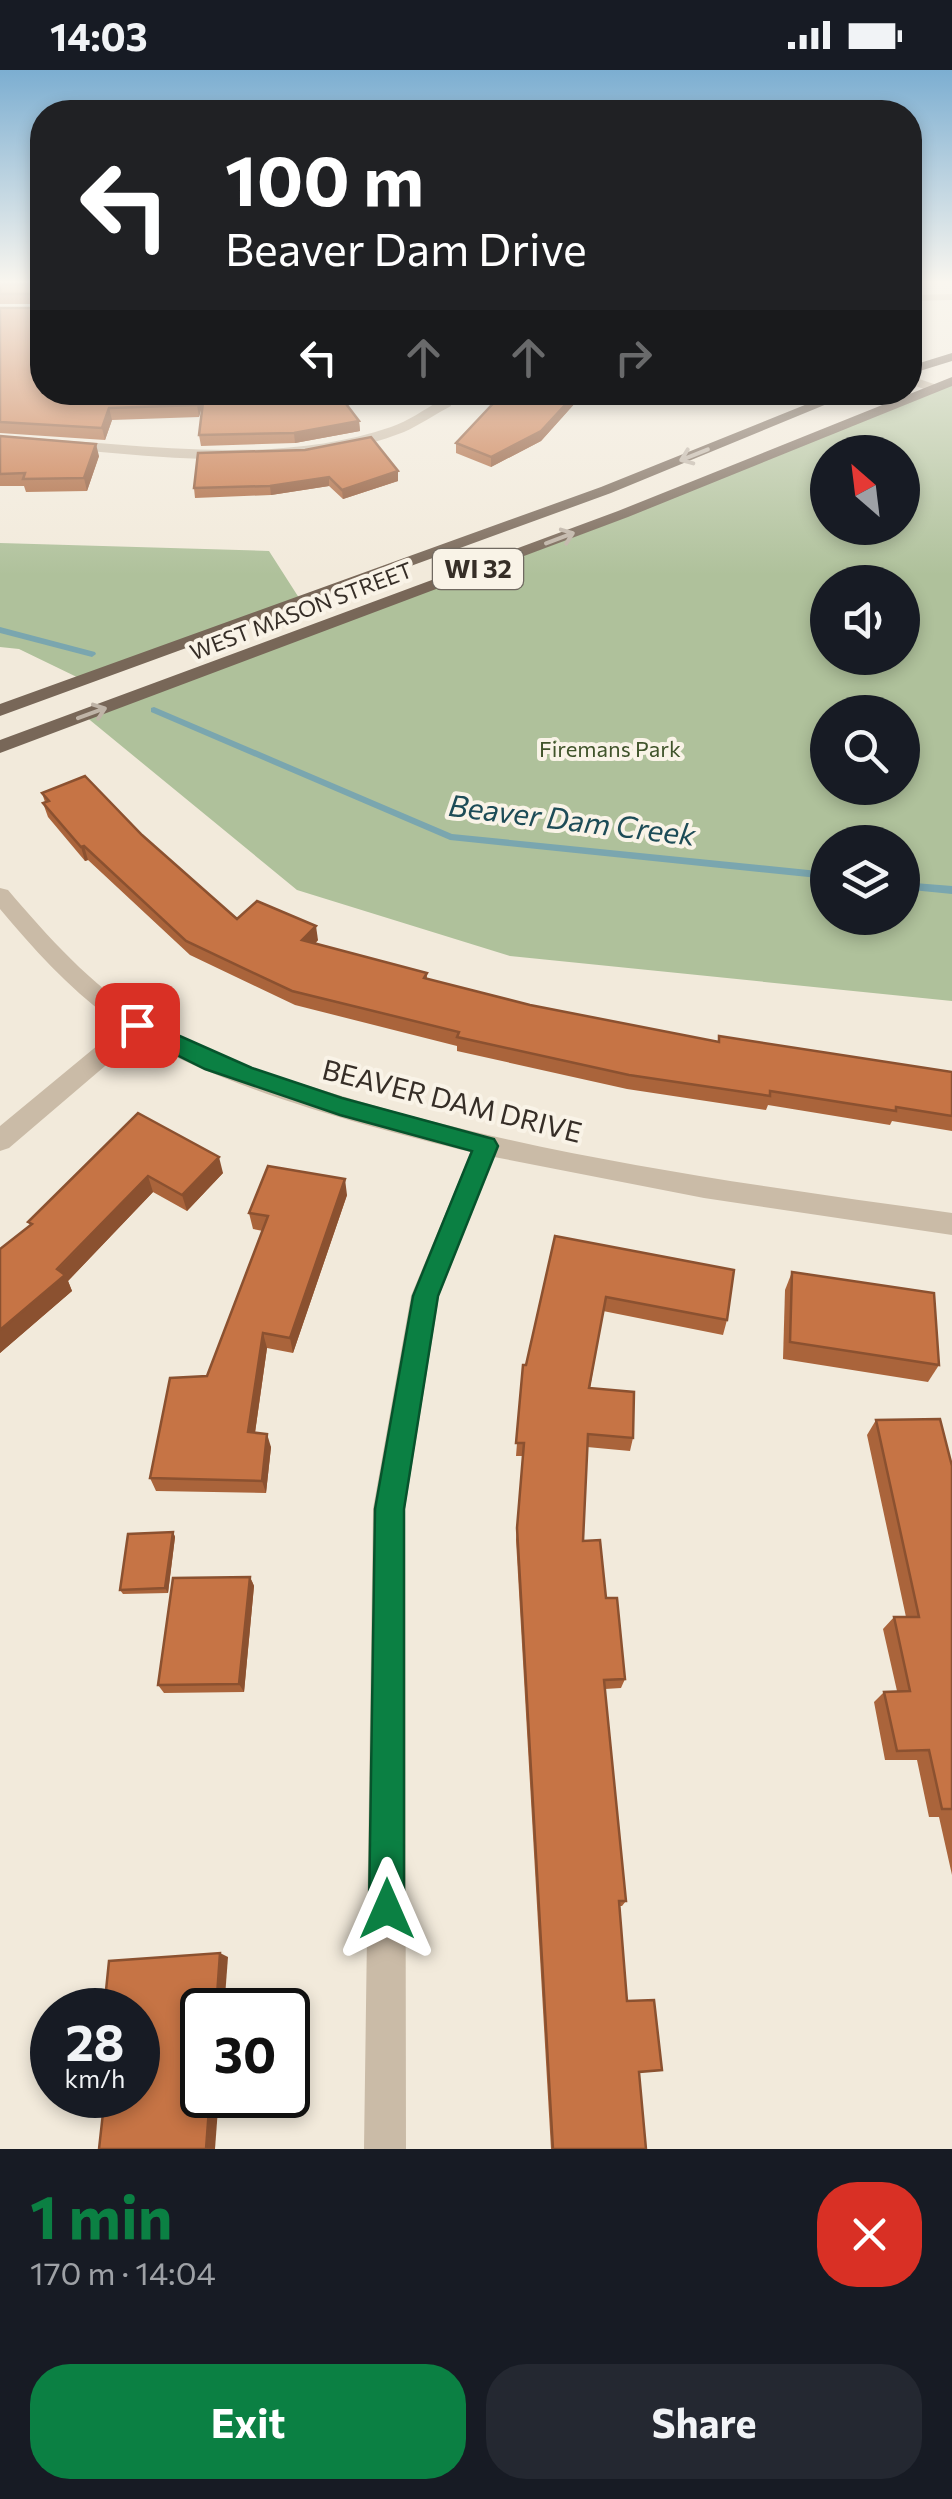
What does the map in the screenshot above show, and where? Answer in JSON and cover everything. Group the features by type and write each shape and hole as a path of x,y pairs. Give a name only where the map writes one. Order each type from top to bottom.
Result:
{"main road":[{"name":"WEST MASON STREET","path":"922,392 952,381"},
{"name":"WEST MASON STREET","path":"0,710 606,490 818,405"},
{"name":"WEST MASON STREET","path":"0,746 622,514 890,405"}],"street":[{"path":"922,384 932,388"},
{"path":"0,440 76,442 177,454 308,448 421,422 445,405"},
{"name":"BEAVER DAM DRIVE","path":"0,895 55,961 137,1025 213,1063 340,1106 486,1146 683,1186 952,1224"},
{"path":"0,1141 137,1025"},
{"path":"385,2149 389,1509 426,1296 486,1146"}],"green space":[{"name":"Firemans Park","path":"952,381 952,1001 510,956 297,890 85,716 623,514 810,438 810,545 920,545 920,435 818,435 893,405 922,405 922,393"},
{"path":"0,543 269,551 301,601 83,680 19,649 0,647"}],"building":[{"path":"0,381 30,381 30,405 197,405 109,408 102,428 0,422"},
{"path":"203,405 347,405 359,421 294,433 199,435"},
{"path":"492,405 565,405 541,431 491,457 456,443"},
{"path":"0,436 96,444 84,478 23,479 25,473 0,474"},
{"path":"371,437 398,471 342,490 329,477 270,486 194,488 198,453 305,450"},
{"path":"85,776 142,835 237,919 257,901 316,926 302,940 427,973 424,978 530,1005 719,1042 719,1036 952,1072 952,1116 770,1091 770,1096 629,1075 457,1037 459,1032 292,991 186,941 81,847 43,803 49,801 42,793"},
{"path":"138,1113 219,1157 182,1195 148,1176 57,1269 65,1275 0,1330 0,1249 32,1224 28,1222"},
{"path":"268,1166 345,1179 290,1338 263,1333 248,1432 267,1434 262,1481 150,1478 170,1378 207,1376 268,1216 249,1213"},
{"path":"555,1236 734,1270 727,1320 606,1297 589,1388 634,1392 633,1438 588,1434 583,1541 600,1540 606,1598 617,1598 625,1679 604,1680 626,1901 619,1901 627,2001 654,2000 662,2070 639,2072 646,2149 553,2149 517,1528 524,1443 516,1443 523,1365"},
{"path":"792,1272 934,1293 939,1365 790,1342"},
{"path":"940,1419 952,1466 952,1809 942,1809 929,1750 897,1751 884,1692 910,1691 894,1617 919,1617 876,1420"},
{"path":"173,1532 165,1588 120,1590 128,1534"},
{"path":"250,1577 239,1684 158,1685 173,1578"},
{"path":"220,1953 218,1988 180,1988 180,2118 208,2118 206,2149 99,2149 102,2118 160,2118 160,1988 106,1988 109,1961"}],"waterway":[{"name":"Beaver Dam Creek","path":"0,630 92,654"},
{"name":"Beaver Dam Creek","path":"154,710 450,837 810,874"},
{"name":"Beaver Dam Creek","path":"920,887 952,890"}],"route":[{"path":"137,1025 244,1074 340,1106 486,1146 426,1296 389,1509 387,1909"}]}
